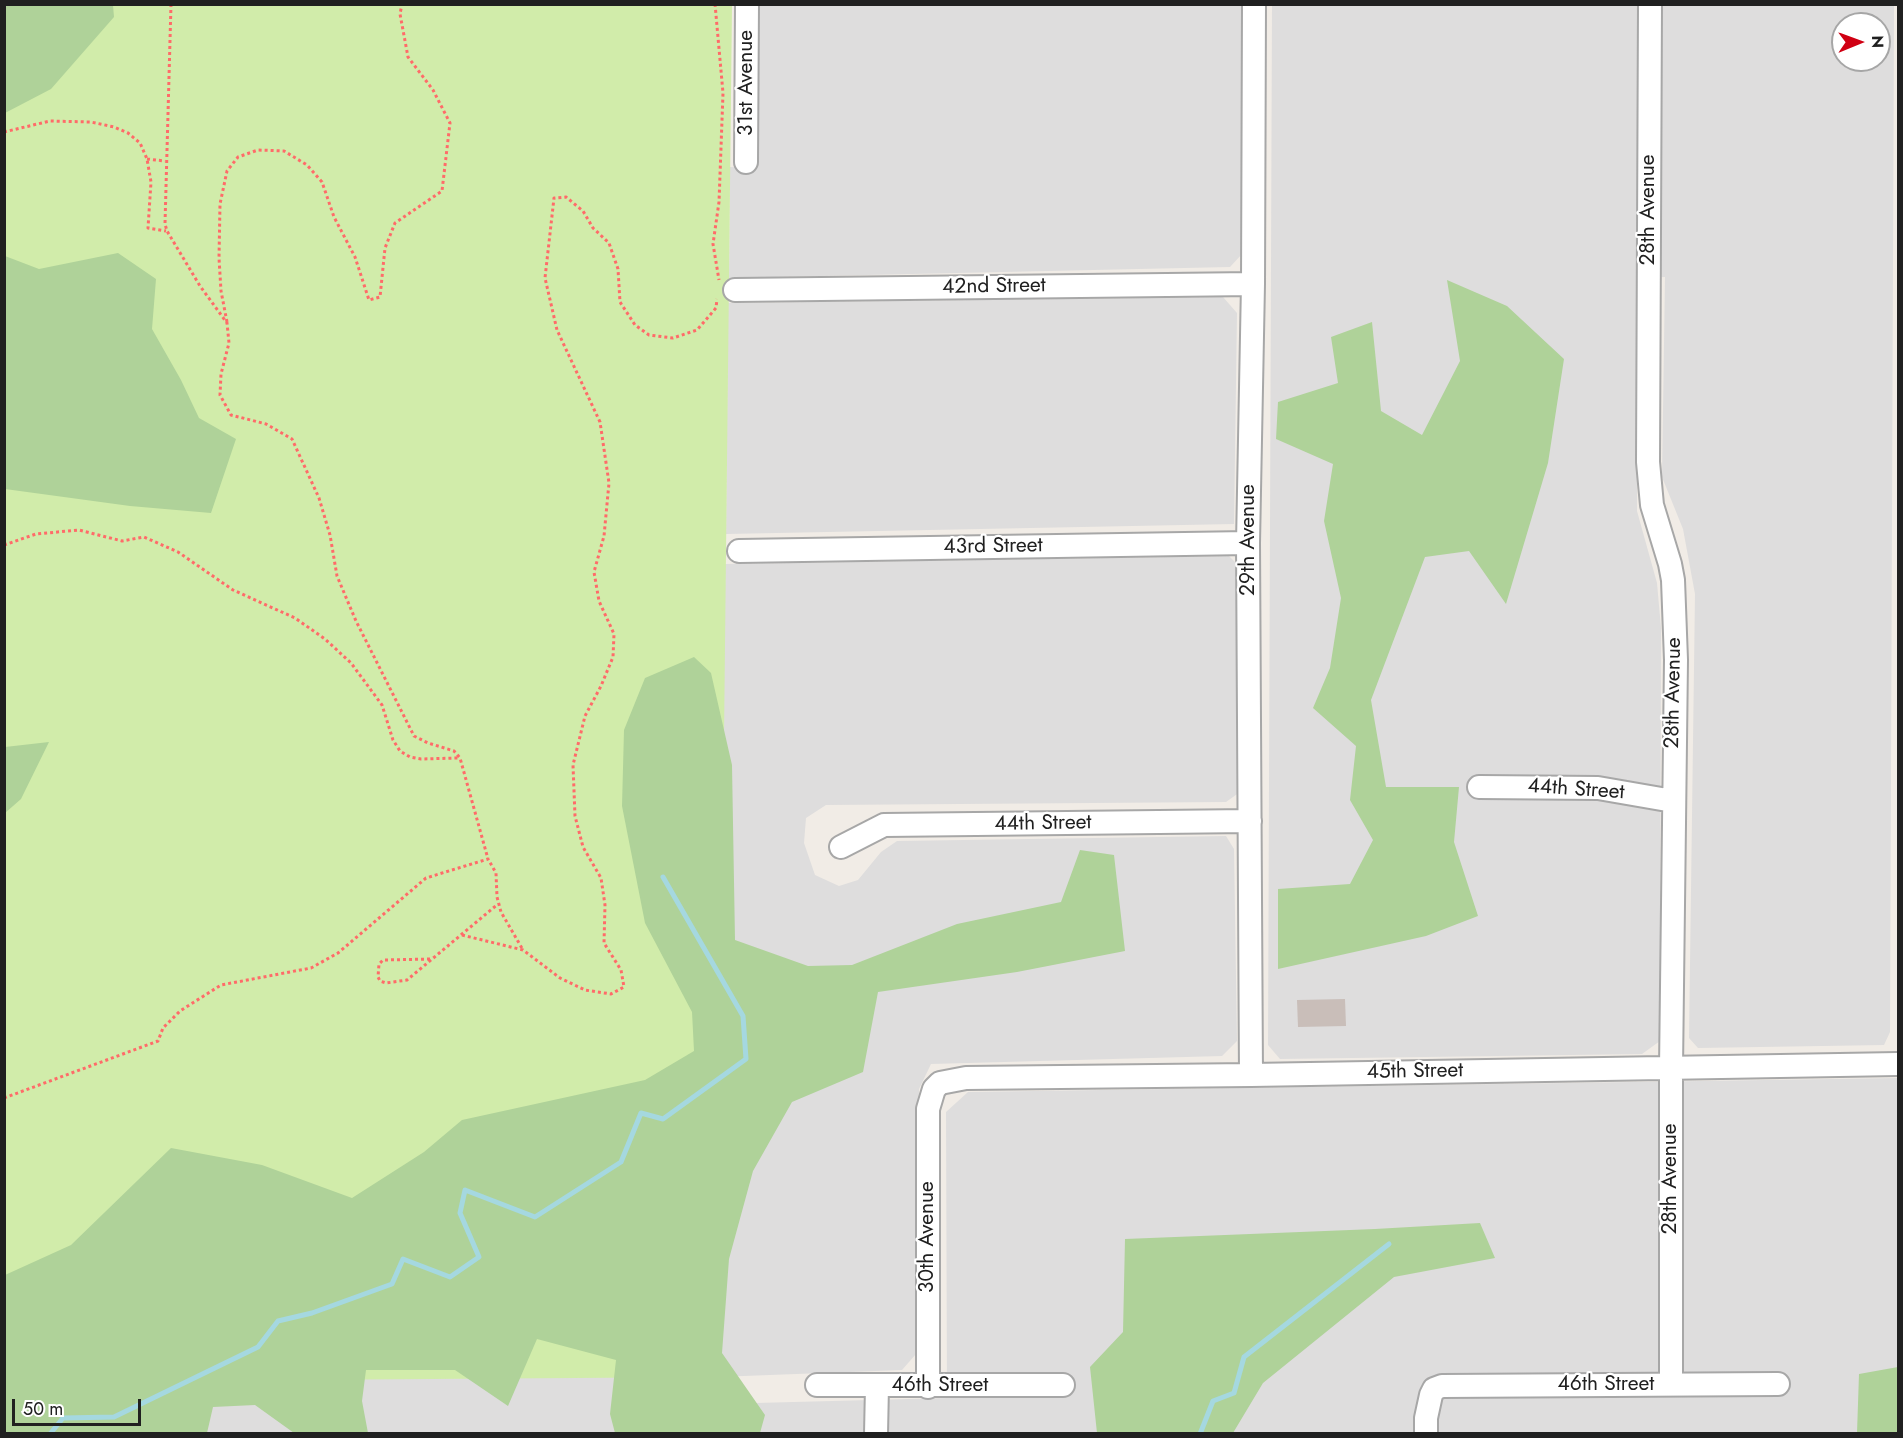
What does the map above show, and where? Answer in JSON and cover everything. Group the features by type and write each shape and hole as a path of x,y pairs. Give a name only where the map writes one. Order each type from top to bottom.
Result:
{"street":[{"name":"31st Avenue","path":"746,162 747,4"},
{"name":"29th Avenue","path":"1251,1075 1248,543 1253,284 1254,4"},
{"name":"28th Avenue","path":"1650,4 1648,462 1652,505 1670,564 1675,602 1676,660 1671,1068 1671,1384"},
{"name":"42nd Street","path":"735,290 1253,284"},
{"name":"43rd Street","path":"739,551 1248,543"},
{"name":"44th Street","path":"1479,787 1598,788 1673,801"},
{"name":"44th Street","path":"841,847 884,825 1250,822"},
{"name":"45th Street","path":"934,1089 940,1083 966,1078 1899,1064"},
{"name":"30th Avenue","path":"928,1386 928,1109 934,1089"},
{"name":"46th Street","path":"1426,1434 1426,1418 1434,1389 1451,1386 1778,1384"},
{"name":"46th Street","path":"817,1385 1063,1385"},
{"path":"876,1434 877,1386"}],"path":[{"path":"171,4 165,224 200,286 227,323"},
{"path":"402,4 400,14 408,57 433,90 450,123 442,191 395,223 385,248 380,297 369,300 348,241 334,217 321,182 308,165 284,151 258,150 238,157 227,171 220,204 220,280 229,343 221,374 220,395 231,415 266,424 291,439 319,498 330,535 337,576 356,621 414,736 454,751 460,758 489,859 496,873 501,912 523,950 560,978 585,990 611,994 624,987 621,970 604,942 601,878 583,847 575,816 573,765 585,716 613,657 614,634 599,601 594,572 604,536 609,483 600,422 557,330 545,278 554,198 566,197 583,212 593,228 609,243 618,269 620,302 635,325 649,335 673,338 697,330 717,308 719,280 713,244 719,202 723,93 715,4"},
{"path":"4,132 50,121 91,122 128,133 140,143 147,159 151,183 148,228 167,231"},
{"path":"147,159 165,161"},
{"path":"4,545 36,534 79,530 122,541 144,537 161,544 178,552 233,590 295,618 325,639 351,663 381,705 393,740 400,751 410,757 421,759 460,758"},
{"path":"4,1098 158,1041 163,1028 180,1011 221,985 311,968 346,946 426,878 489,859"},
{"path":"430,959 383,960 379,964 378,977 380,981 386,983 407,980 499,903"},
{"path":"462,935 523,950"}],"shaded area":[{"path":"758,5 1242,5 1242,254 1230,267 729,278 730,167 757,168"},
{"path":"1272,5 1894,5 1890,1032 1884,1045 1698,1048 1689,1038 1695,594 1683,529 1662,477 1665,277 1637,278 1637,511 1657,583 1661,628 1660,1041 1642,1054 1280,1059 1268,1045"},
{"path":"1223,297 1237,313 1234,524 726,534 728,303"},
{"path":"1229,556 1236,563 1240,792 1226,802 826,805 806,818 804,843 815,875 839,886 858,880 881,852 897,841 1226,836 1234,849 1237,1041 1222,1056 931,1064 919,1089 916,1354 902,1370 717,1377 717,1404 947,1398 946,1112 968,1092 1898,1078 1898,1433 5,1434 4,1382 717,1376 725,564"}],"green space":[{"path":"5,4 113,5 114,17 51,89 5,113"},
{"path":"4,5 732,5 717,1377 5,1382"},
{"path":"118,253 156,279 152,329 181,380 199,418 236,439 211,513 130,506 5,489 5,256 39,269"},
{"path":"1447,280 1507,306 1564,359 1548,463 1506,604 1469,551 1425,557 1371,700 1386,787 1459,787 1454,842 1478,916 1426,936 1278,969 1278,889 1350,884 1373,840 1350,800 1356,746 1313,708 1330,668 1341,598 1324,521 1333,464 1276,439 1278,402 1338,383 1331,337 1372,322 1381,411 1422,435 1460,361"},
{"path":"694,657 711,673 732,765 735,940 808,966 852,965 957,924 1061,902 1080,850 1114,855 1125,951 1017,972 878,992 863,1072 792,1102 753,1171 729,1259 722,1353 765,1415 760,1433 615,1433 610,1414 616,1360 537,1339 508,1406 455,1370 366,1370 362,1401 368,1433 294,1433 255,1405 213,1407 207,1433 5,1433 5,1275 71,1245 171,1148 262,1165 352,1198 424,1152 462,1120 645,1080 694,1051 692,1012 645,923 622,806 624,730 645,678"},
{"path":"49,742 21,799 5,813 5,747"},
{"path":"1480,1223 1495,1258 1394,1277 1263,1383 1233,1433 1097,1433 1090,1367 1123,1332 1125,1239"},
{"path":"1898,1367 1898,1433 1857,1433 1859,1374"}],"building":[{"path":"1345,999 1346,1026 1298,1027 1297,1000"}],"waterway":[{"path":"50,1434 63,1418 114,1417 258,1347 278,1321 312,1313 392,1284 403,1259 450,1277 479,1257 460,1213 465,1190 535,1217 621,1162 641,1113 663,1119 746,1059 743,1016 663,877"},
{"path":"1200,1434 1213,1401 1234,1393 1244,1357 1389,1244"}]}
